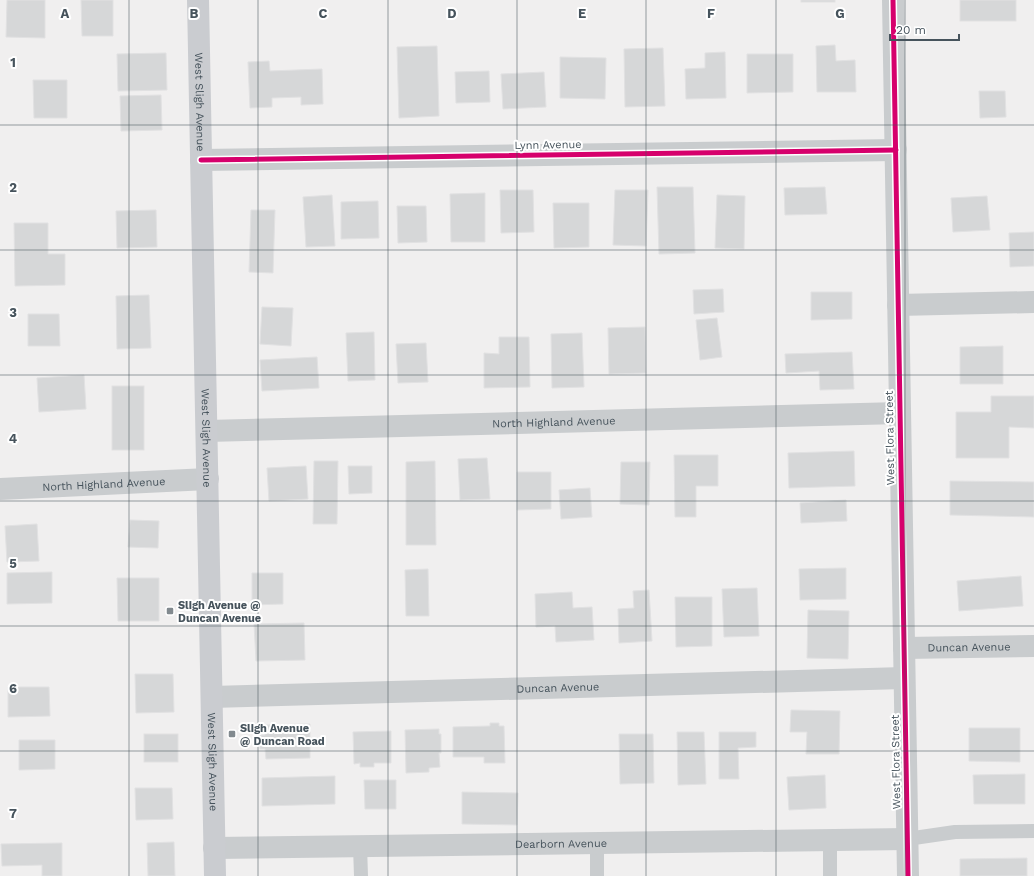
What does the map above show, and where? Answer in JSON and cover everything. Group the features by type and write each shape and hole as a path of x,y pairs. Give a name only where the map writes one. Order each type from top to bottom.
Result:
{"main road":[{"name":"West Sligh Avenue","path":"198,0 215,876"}],"street":[{"name":"West Flora Street","path":"893,0 908,876"},
{"name":"Lynn Avenue","path":"201,160 896,150"},
{"path":"898,305 1034,302"},
{"name":"North Highland Avenue","path":"207,430 900,413"},
{"name":"North Highland Avenue","path":"0,489 208,479"},
{"name":"Duncan Avenue","path":"904,648 1034,646"},
{"name":"Duncan Avenue","path":"212,697 904,678"},
{"name":"Dearborn Avenue","path":"214,848 907,838"}],"lane":[{"path":"907,838 955,832 1034,831"},
{"path":"830,840 830,876"},
{"path":"597,842 597,876"},
{"path":"360,846 361,876"}],"building":[{"path":"7,0 45,0 45,38 6,37"},
{"path":"81,0 113,0 113,36 82,36"},
{"path":"801,0 835,0 835,2 801,2"},
{"path":"960,0 1016,0 1016,21 960,21"},
{"path":"835,45 836,61 855,60 856,92 817,92 816,46"},
{"path":"437,46 439,116 399,118 397,47"},
{"path":"663,48 665,106 625,107 624,49"},
{"path":"725,52 726,98 686,99 685,69 705,68 705,53"},
{"path":"166,53 167,90 118,91 117,54"},
{"path":"747,54 793,54 793,92 747,93"},
{"path":"560,57 606,58 605,99 560,98"},
{"path":"269,61 270,71 322,69 323,104 301,105 301,97 272,98 272,107 250,108 248,62"},
{"path":"489,71 490,102 456,103 455,72"},
{"path":"544,72 546,107 503,109 501,74"},
{"path":"33,80 67,80 67,118 34,118"},
{"path":"979,91 1005,91 1006,117 980,118"},
{"path":"161,95 162,130 121,131 120,96"},
{"path":"657,187 693,187 695,253 659,254"},
{"path":"825,187 827,214 785,215 784,188"},
{"path":"500,190 533,190 534,232 501,233"},
{"path":"615,190 648,190 646,246 613,245"},
{"path":"485,193 485,242 451,242 450,194"},
{"path":"332,195 335,246 306,247 303,197"},
{"path":"717,195 745,196 744,249 715,248"},
{"path":"987,196 990,230 953,232 951,198"},
{"path":"378,201 379,238 341,239 341,202"},
{"path":"553,203 589,203 589,247 554,248"},
{"path":"397,206 426,206 427,242 398,243"},
{"path":"156,210 157,247 117,248 116,211"},
{"path":"251,210 275,210 273,273 249,272"},
{"path":"14,223 48,223 48,254 65,254 65,285 15,286"},
{"path":"1034,232 1034,266 1010,267 1009,233"},
{"path":"723,289 724,312 694,314 693,290"},
{"path":"811,292 852,292 852,319 811,320"},
{"path":"149,295 151,348 117,349 116,296"},
{"path":"262,307 293,308 291,346 260,344"},
{"path":"28,314 59,314 60,346 28,346"},
{"path":"717,318 722,357 700,360 696,320"},
{"path":"645,327 646,373 609,374 608,328"},
{"path":"374,332 375,380 348,381 346,333"},
{"path":"582,333 584,387 552,388 551,334"},
{"path":"499,337 529,337 530,387 484,388 484,353 499,354"},
{"path":"426,343 428,382 398,383 396,344"},
{"path":"1003,346 1003,384 960,384 960,347"},
{"path":"852,352 854,389 820,390 819,371 786,373 785,354"},
{"path":"317,357 319,388 262,391 260,360"},
{"path":"84,375 86,409 39,412 37,378"},
{"path":"112,386 144,386 144,450 112,450"},
{"path":"991,396 1034,396 1034,428 1009,427 1009,458 956,458 956,412 991,412"},
{"path":"854,451 855,486 789,488 788,453"},
{"path":"674,455 718,455 718,486 696,486 696,517 675,517"},
{"path":"487,458 490,499 460,500 458,459"},
{"path":"314,461 338,461 337,524 313,524"},
{"path":"435,461 436,545 406,545 406,462"},
{"path":"621,462 650,462 649,505 620,504"},
{"path":"306,466 308,499 269,501 267,468"},
{"path":"348,466 372,466 372,493 349,494"},
{"path":"517,472 551,472 551,509 517,510"},
{"path":"950,481 1034,482 1034,517 950,515"},
{"path":"590,488 592,517 561,519 559,490"},
{"path":"846,500 847,521 801,523 800,503"},
{"path":"130,520 159,521 158,548 128,547"},
{"path":"37,524 39,561 7,562 5,526"},
{"path":"846,568 846,599 800,600 799,569"},
{"path":"428,569 429,616 406,616 405,570"},
{"path":"52,572 52,603 7,604 7,573"},
{"path":"252,573 283,573 283,604 252,605"},
{"path":"1021,576 1023,606 959,611 957,581"},
{"path":"117,578 159,578 159,621 118,621"},
{"path":"757,588 759,636 724,637 722,589"},
{"path":"649,590 652,641 619,643 618,609 634,608 633,591"},
{"path":"572,592 573,608 592,607 594,640 556,642 555,626 536,627 535,594"},
{"path":"675,597 712,597 712,646 676,647"},
{"path":"808,610 849,611 848,659 807,658"},
{"path":"304,623 305,660 256,661 254,624"},
{"path":"135,674 173,674 174,712 136,713"},
{"path":"8,687 49,687 50,716 8,717"},
{"path":"791,710 840,711 839,754 806,754 807,732 790,732"},
{"path":"490,723 499,723 499,726 504,726 505,763 484,763 484,757 453,757 453,727 490,726"},
{"path":"310,724 310,758 266,759 265,749 260,749 259,735 265,735 265,725"},
{"path":"969,728 1020,728 1020,762 969,761"},
{"path":"439,729 439,734 441,734 441,753 439,753 440,767 429,768 429,772 406,773 405,730"},
{"path":"391,731 391,763 374,763 374,767 360,767 360,763 354,764 353,732"},
{"path":"677,732 704,732 706,784 678,785"},
{"path":"719,732 756,732 756,747 738,748 739,779 719,779"},
{"path":"144,734 178,734 178,762 144,762"},
{"path":"619,734 653,734 654,783 620,784"},
{"path":"19,740 55,740 55,769 19,770"},
{"path":"1025,774 1025,804 974,804 973,775"},
{"path":"825,775 826,808 789,810 787,777"},
{"path":"335,776 335,804 262,806 262,778"},
{"path":"364,780 396,780 396,809 365,809"},
{"path":"135,788 172,788 173,819 136,820"},
{"path":"462,792 518,793 517,825 462,824"},
{"path":"174,842 175,876 148,876 147,843"},
{"path":"62,843 62,876 42,876 42,865 2,866 1,844"},
{"path":"1027,858 1027,876 960,876 960,859"}],"cycle path":[{"path":"893,0 908,876"},
{"path":"201,160 896,150"}],"place":[{"name":"Sligh Avenue @ Duncan Avenue","path":"170,611"},
{"name":"Sligh Avenue @ Duncan Road","path":"232,734"}]}
